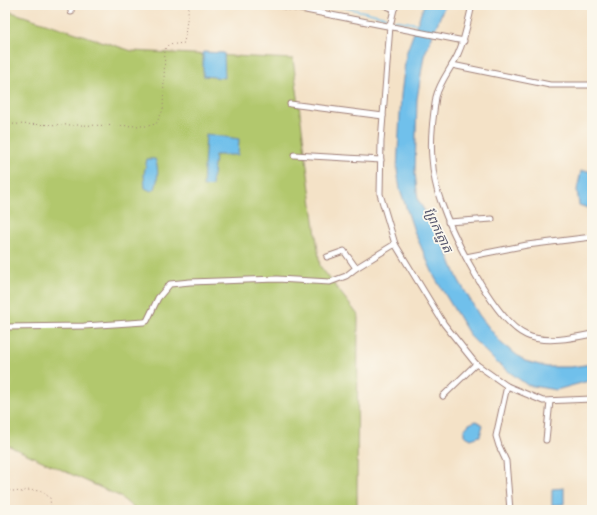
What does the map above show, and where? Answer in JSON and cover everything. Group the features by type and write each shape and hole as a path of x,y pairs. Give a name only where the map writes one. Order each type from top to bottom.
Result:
{"street":[{"path":"71,5 71,12"},
{"path":"280,5 464,41"},
{"path":"384,5 395,7 390,26 383,116 380,194 395,244 444,324 476,364 507,386 543,400 592,400"},
{"path":"472,5 464,41 442,81 436,97 432,158 440,201 448,222 466,257 498,311 515,329 528,336 545,339 592,334"},
{"path":"452,65 550,85 592,85"},
{"path":"290,104 383,116"},
{"path":"294,155 381,160"},
{"path":"448,222 492,219"},
{"path":"466,257 527,245 592,236"},
{"path":"5,327 84,326 144,322 147,320 158,298 170,284 277,278 330,282 346,276 356,268 395,244"},
{"path":"327,257 344,251 356,268"},
{"path":"443,396 476,364"},
{"path":"507,386 496,436 506,461 510,510"},
{"path":"546,440 550,401"}],"path":[{"path":"5,124 146,126 156,124 163,110 165,49 168,45 184,42 189,5"},
{"path":"5,490 23,492 26,490 42,491 50,498 51,510"}],"green space":[{"path":"5,10 132,51 293,59 320,266 358,315 357,510 136,510 119,496 5,444"}],"water":[{"name":"ព្រែកត្នោត","path":"424,5 445,5 424,56 417,99 415,173 418,200 441,238 458,279 479,315 502,344 525,361 547,367 571,367 592,364 592,380 556,390 527,385 497,363 471,337 435,278 414,231 400,189 397,170 401,95 406,54"},
{"path":"203,52 224,53 225,78 203,76"},
{"path":"206,134 239,139 238,155 215,155 212,186 203,187"},
{"path":"147,159 155,159 158,174 155,189 151,191 145,188 144,174"},
{"path":"581,171 592,171 592,203 588,208 579,205 577,190"},
{"path":"476,421 483,425 480,436 471,439 464,435 464,430 469,424"},
{"path":"564,488 564,504 552,505 552,489"}],"waterway":[{"path":"335,5 386,17"},
{"path":"394,20 418,24"}]}
